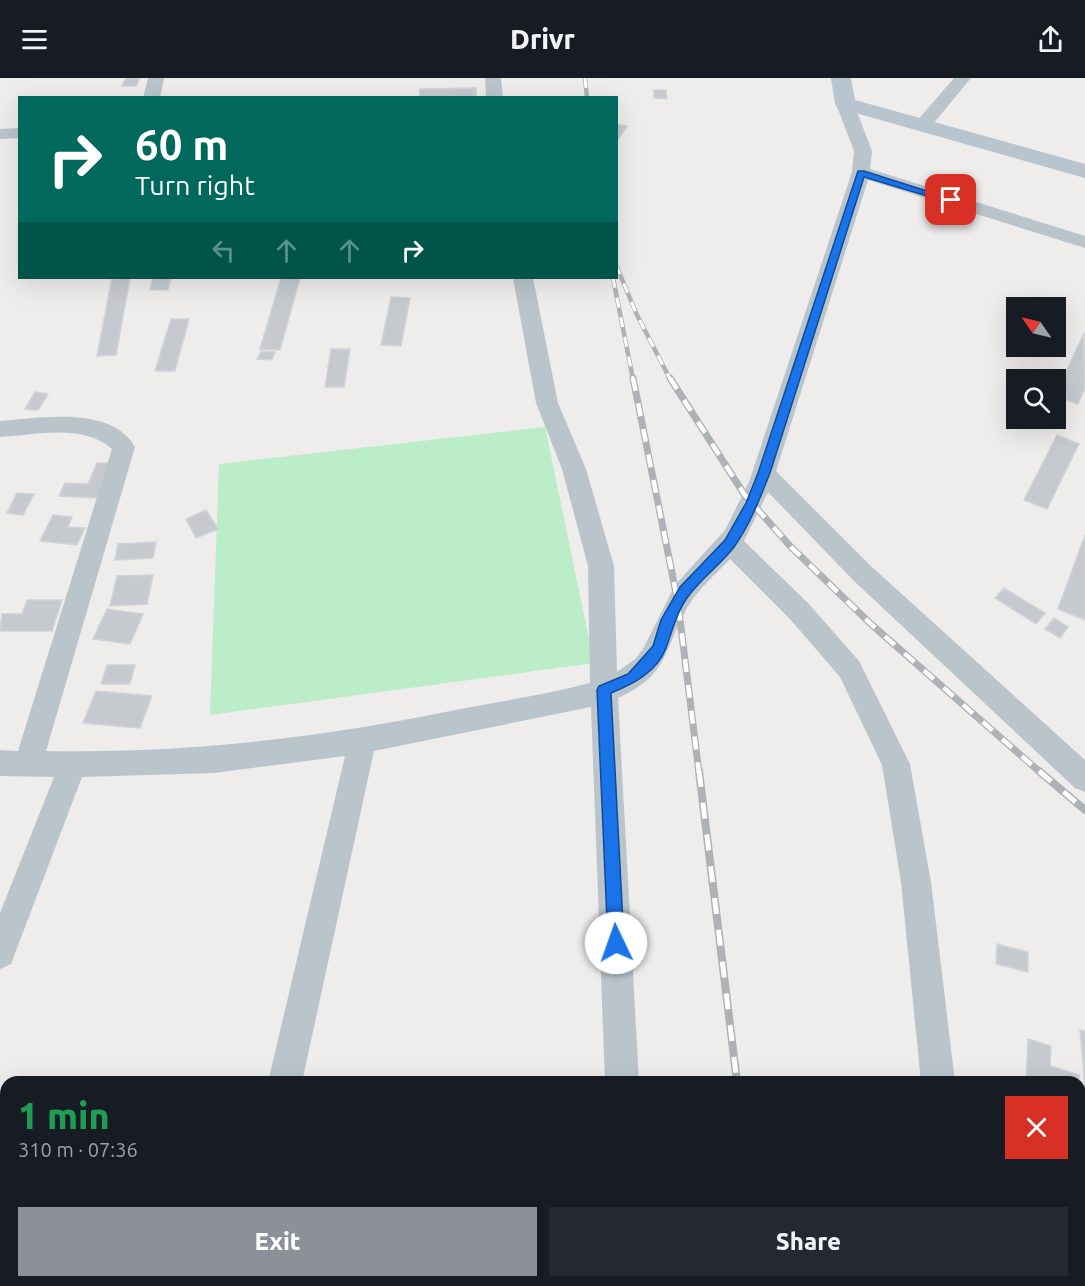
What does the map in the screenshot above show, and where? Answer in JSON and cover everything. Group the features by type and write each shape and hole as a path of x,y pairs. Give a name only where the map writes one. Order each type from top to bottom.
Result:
{"street":[{"path":"152,96 156,78"},
{"path":"493,78 495,96"},
{"path":"0,763 135,765 246,757 362,742 564,702 604,690 633,678 659,648 668,620 685,590 730,543 752,504 764,473 861,172 863,151 846,104 841,78"},
{"path":"922,126 964,78"},
{"path":"846,104 1085,171"},
{"path":"0,134 18,133"},
{"path":"861,172 1085,242"},
{"path":"523,279 547,403 574,469 601,566 604,690 622,1076"},
{"path":"0,429 86,425 104,430 116,437 124,447 28,764"},
{"path":"764,473 863,574 1085,779"},
{"path":"730,543 799,611 850,669 896,764 916,882 937,1076"},
{"path":"286,1076 362,742"},
{"path":"0,953 73,764"}],"green space":[{"path":"545,427 594,663 210,715 219,464"}],"building":[{"path":"126,78 140,78 136,86 122,86"},
{"path":"476,88 476,96 419,96 420,89"},
{"path":"654,90 666,90 667,99 654,98"},
{"path":"618,124 627,126 618,140"},
{"path":"112,279 130,279 116,355 97,356"},
{"path":"153,279 171,279 168,290 150,290"},
{"path":"281,279 300,279 280,350 260,349"},
{"path":"391,297 410,298 401,346 381,345"},
{"path":"171,319 189,319 175,371 155,371"},
{"path":"1084,333 1085,388 1078,404 1066,400 1066,372"},
{"path":"331,349 350,349 344,387 325,387"},
{"path":"261,351 275,352 272,360 257,359"},
{"path":"35,392 48,394 38,410 25,409"},
{"path":"1057,435 1079,444 1047,509 1024,500"},
{"path":"97,463 112,463 97,498 59,496 65,483 88,484"},
{"path":"17,493 34,494 23,515 7,513"},
{"path":"206,510 218,529 196,538 186,519"},
{"path":"53,515 72,517 68,527 85,528 77,545 40,541"},
{"path":"1085,535 1085,620 1058,609"},
{"path":"156,542 153,558 115,560 118,544"},
{"path":"153,575 147,604 110,606 117,576"},
{"path":"1004,588 1045,613 1036,624 995,598"},
{"path":"27,600 62,600 52,631 0,631 2,614 22,614"},
{"path":"107,609 143,614 130,644 93,639"},
{"path":"1054,618 1068,627 1060,638 1045,629"},
{"path":"107,665 135,665 130,684 101,684"},
{"path":"96,691 152,696 140,728 83,723"},
{"path":"997,944 1028,952 1028,972 996,964"},
{"path":"1080,1030 1085,1031 1084,1076"},
{"path":"1028,1039 1051,1046 1050,1066 1079,1075 1079,1076 1026,1076"}],"railway":[{"path":"585,78 587,96"},
{"path":"618,270 637,315 670,379"},
{"path":"613,279 633,379"},
{"path":"633,378 678,603 699,773"},
{"path":"670,378 744,494 791,547 872,625 1041,773"},
{"path":"699,771 736,1076"},
{"path":"1039,771 1085,810"}],"route":[{"path":"616,943 604,690 633,678 647,664 659,648 668,620 685,590 730,543 752,504 861,172 951,200"}]}
